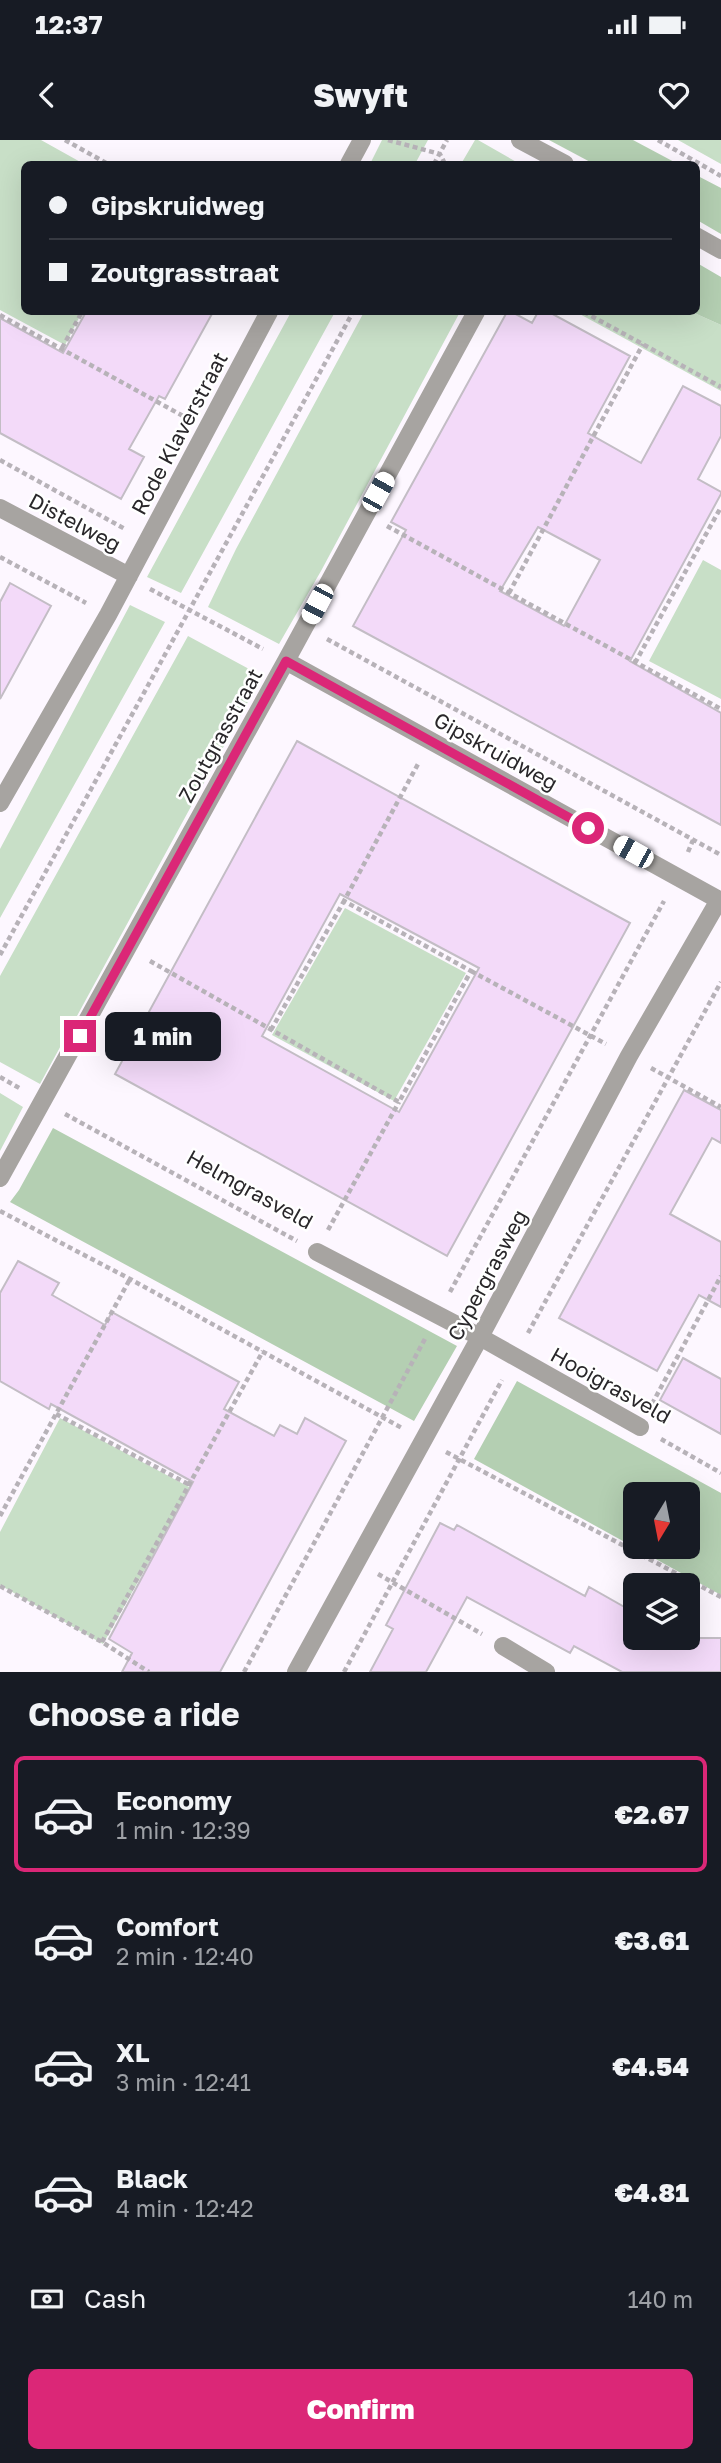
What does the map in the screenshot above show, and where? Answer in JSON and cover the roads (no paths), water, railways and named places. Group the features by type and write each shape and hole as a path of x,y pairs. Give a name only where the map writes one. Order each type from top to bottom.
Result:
{"street":[{"path":"351,161 362,140"},
{"path":"520,140 559,161"},
{"path":"700,238 721,250"},
{"name":"Rode Klaverstraat","path":"0,803 108,615 267,315"},
{"name":"Zoutgrasstraat","path":"0,1178 474,315"},
{"name":"Distelweg","path":"0,508 129,576"},
{"name":"Gipskruidweg","path":"286,661 720,900"},
{"name":"Cypergrasweg","path":"296,1672 480,1337 629,1056 720,900"},
{"name":"Helmgrasveld","path":"317,1252 480,1337"},
{"name":"Hooigrasveld","path":"480,1337 640,1427"},
{"path":"503,1646 546,1672"}]}
